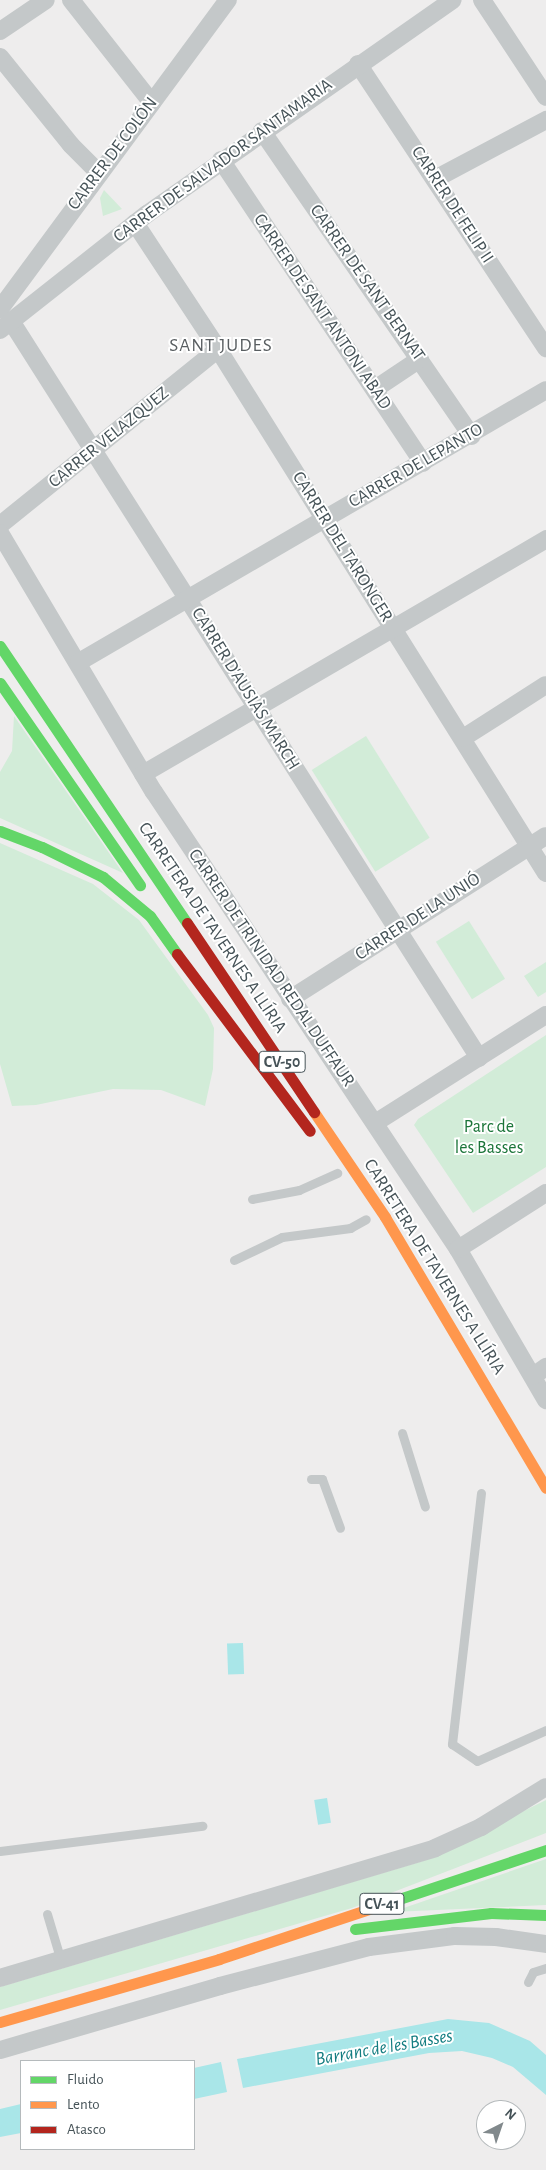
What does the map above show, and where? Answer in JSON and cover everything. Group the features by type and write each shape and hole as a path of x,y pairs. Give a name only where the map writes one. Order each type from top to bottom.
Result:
{"main road":[{"name":"CARRETERA DE TAVERNES A LLÍRIA","path":"0,646 385,1217 507,1418 542,1492"},
{"name":"CARRETERA DE TAVERNES A LLÍRIA","path":"0,683 67,784 250,1039 313,1135 267,1076 172,943 139,906 103,877 42,847 0,831"},
{"name":"CARRETERA DE TAVERNES A LLÍRIA","path":"450,1352 542,1492"},
{"name":"CV-41","path":"0,2022 219,1959 546,1850"},
{"name":"CV-41","path":"219,1959 382,1923 491,1913 546,1915"}],"street":[{"path":"0,31 46,0"},
{"path":"71,0 152,103"},
{"name":"CARRER DE COLÓN","path":"4,320 99,173 228,0"},
{"name":"CARRER DE SALVADOR SANTAMARIA","path":"4,320 221,160 453,0"},
{"path":"482,0 546,97"},
{"path":"0,57 71,145 99,173"},
{"name":"CARRER DE FELIP II","path":"358,64 546,348"},
{"path":"435,179 546,120"},
{"name":"CARRER DE SANT BERNAT","path":"262,131 472,436"},
{"name":"CARRER DE SANT ANTONI ABAD","path":"221,160 375,389 423,464"},
{"name":"CARRER DEL TARONGER","path":"134,223 218,349 546,873"},
{"name":"CARRER D'AUSIÀS MARCH","path":"4,320 94,450 478,1058"},
{"name":"CARRER VELAZQUEZ","path":"0,525 218,349"},
{"path":"375,389 420,359"},
{"name":"CARRER DE LEPANTO","path":"79,662 323,519 472,436 546,390"},
{"name":"CARRER DE TRINIDAD REDAL DUFFAUR","path":"0,533 79,662 143,774 290,999 375,1123 539,1372 546,1400"},
{"path":"143,774 546,539"},
{"path":"463,738 544,691"},
{"name":"CARRER DE LA UNIÓ","path":"290,999 546,836"},
{"path":"375,1123 546,1014"},
{"path":"458,1249 543,1201"},
{"path":"0,1978 436,1848 481,1826 546,1787"},
{"path":"0,2050 220,1986 369,1947 455,1936 496,1937 546,1944"}],"lane":[{"path":"252,1199 273,1192 299,1190 336,1173"},
{"path":"234,1260 282,1237 350,1228 366,1220"},
{"path":"402,1433 425,1506"},
{"path":"311,1479 322,1478 340,1528"},
{"path":"481,1493 452,1744 477,1761 546,1730"},
{"path":"0,1851 202,1826"},
{"path":"47,1914 61,1961"},
{"path":"528,1982 533,1972 546,1968"}],"green space":[{"path":"104,190 122,209 103,216 100,198"},
{"path":"14,716 123,873 0,818 0,772 12,751"},
{"path":"366,736 430,838 375,872 312,770"},
{"path":"0,843 93,884 139,920 208,1015 214,1028 213,1069 205,1106 161,1090 113,1089 36,1105 12,1106 0,1064"},
{"path":"469,921 505,979 472,999 436,942"},
{"path":"546,962 546,992 538,997 524,976"},
{"name":"Parc de les Basses","path":"546,1035 546,1167 473,1213 414,1125 418,1119"},
{"path":"546,1800 546,1833 352,1908 0,2010 0,1987 423,1861"},
{"path":"546,1859 546,1905 392,1912"}],"water":[{"path":"243,1643 244,1674 228,1675 227,1644"},
{"path":"327,1798 331,1823 318,1825 314,1800"},
{"name":"Barranc de les Basses","path":"448,2019 489,2023 530,2041 546,2055 546,2095 513,2067 492,2058 462,2051 429,2053 243,2088 237,2059"},
{"path":"221,2062 227,2092 195,2099 195,2068"},
{"path":"20,2104 20,2133 0,2137 0,2109"}],"traffic: fast":[{"path":"0,646 187,923"},
{"path":"0,683 140,885"},
{"path":"0,831 42,847 103,877 150,916 177,954"},
{"path":"384,1904 546,1850"},
{"path":"355,1929 491,1913 546,1915"}],"traffic: slow":[{"path":"314,1112 385,1217 546,1488"},
{"path":"0,2022 219,1959 384,1904"}],"traffic: jam":[{"path":"187,923 314,1112"},
{"path":"177,954 310,1131"}],"district":[{"name":"SANT JUDES","path":"221,346"}]}
